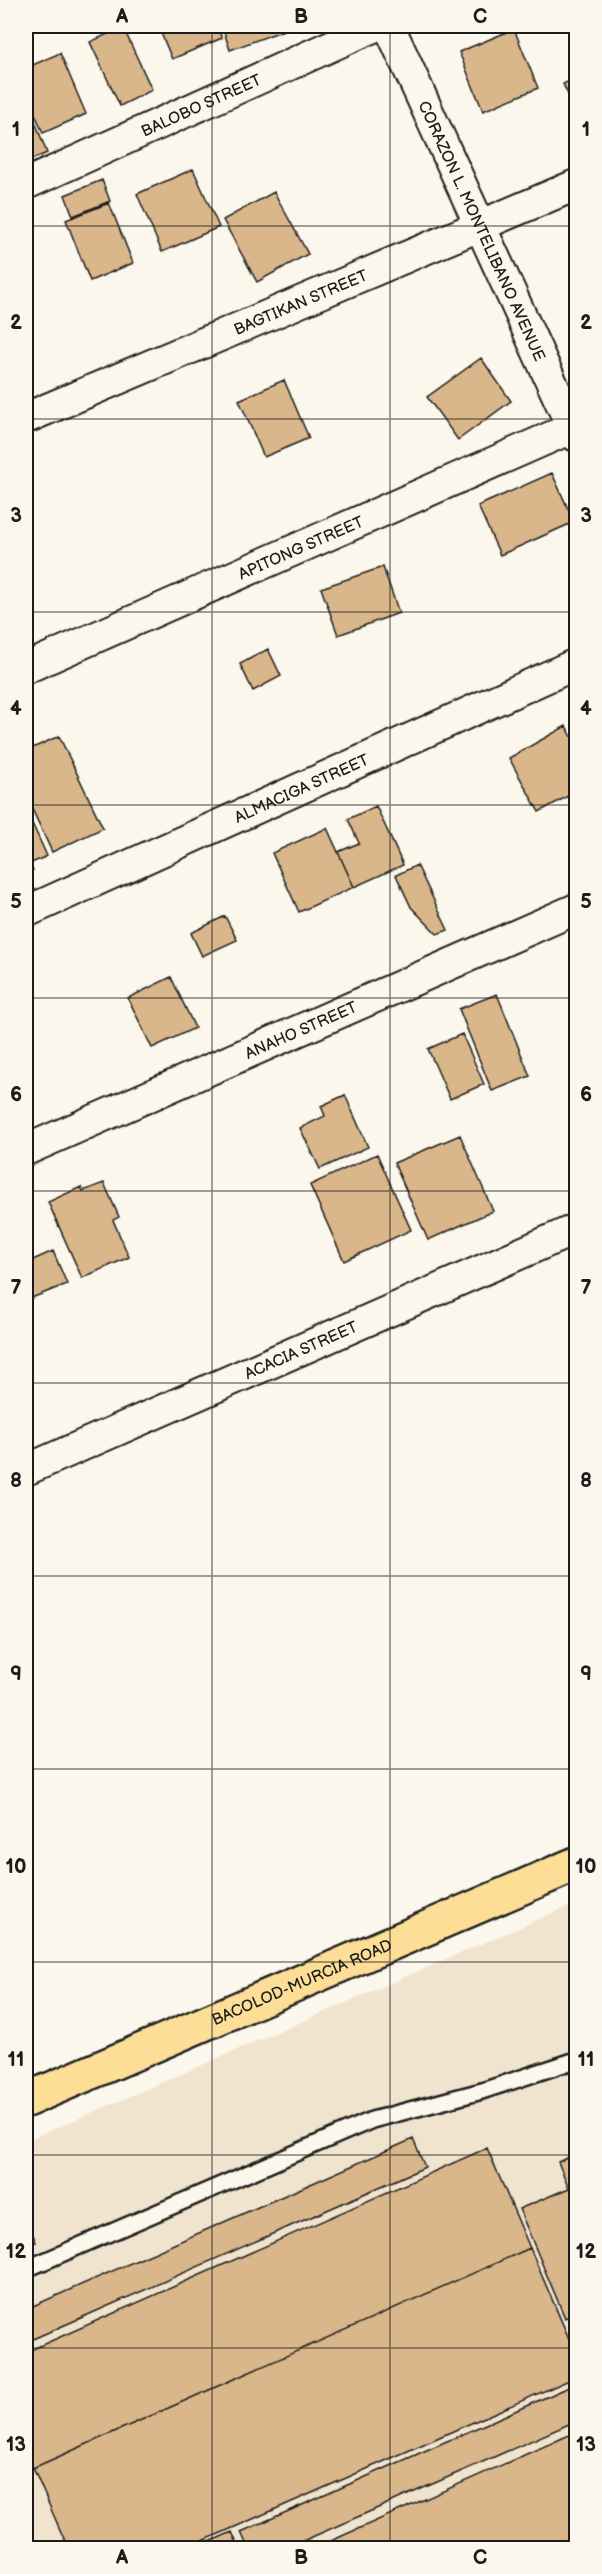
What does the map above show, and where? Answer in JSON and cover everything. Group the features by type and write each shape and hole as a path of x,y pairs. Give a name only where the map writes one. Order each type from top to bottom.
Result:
{"highway":[{"name":"BACOLOD-MURCIA ROAD","path":"26,2100 576,1864"}],"street":[{"name":"BALOBO STREET","path":"26,184 375,26"},
{"name":"CORAZON L. MONTELIBANO AVENUE","path":"389,26 479,226 575,430"},
{"name":"BAGTIKAN STREET","path":"26,418 576,185"},
{"name":"APITONG STREET","path":"26,668 575,430"},
{"name":"ALMACIGA STREET","path":"26,912 576,664"},
{"name":"ANAHO STREET","path":"26,1150 576,909"},
{"name":"ACACIA STREET","path":"26,1470 576,1230"}],"lane":[{"path":"26,2268 372,2120 482,2091 576,2060"}],"shaded area":[{"path":"576,1903 576,2548 26,2548 26,2141"}],"building":[{"path":"158,26 216,26 222,38 172,59"},
{"path":"222,26 282,26 284,30 230,50"},
{"path":"123,27 152,90 120,106 90,42"},
{"path":"514,29 538,88 483,111 459,52"},
{"path":"60,53 86,114 43,133 26,92 26,68"},
{"path":"576,78 576,111 563,84"},
{"path":"26,98 47,153 26,162"},
{"path":"193,169 219,227 162,252 137,194"},
{"path":"102,180 110,201 73,216 65,195"},
{"path":"274,192 308,254 257,282 223,220"},
{"path":"109,203 133,263 90,281 66,220"},
{"path":"481,358 511,401 458,440 427,397"},
{"path":"284,380 309,438 264,457 239,400"},
{"path":"552,473 574,522 500,555 478,506"},
{"path":"383,567 399,613 338,635 321,588"},
{"path":"268,649 281,676 253,691 240,664"},
{"path":"566,726 576,744 570,795 539,812 509,758"},
{"path":"59,736 103,828 52,852 26,796 26,751"},
{"path":"376,806 403,865 354,887 338,852 359,843 348,819"},
{"path":"26,810 47,856 29,864 33,870 26,874"},
{"path":"327,828 354,887 299,912 272,853"},
{"path":"417,865 448,930 437,934 411,907 396,875"},
{"path":"225,916 237,940 202,956 191,933"},
{"path":"171,977 195,1028 152,1048 128,998"},
{"path":"497,994 530,1076 492,1091 459,1009"},
{"path":"462,1034 484,1084 450,1099 428,1049"},
{"path":"345,1095 368,1147 320,1169 300,1128 325,1116 321,1106"},
{"path":"460,1135 493,1211 428,1240 394,1163"},
{"path":"377,1154 411,1230 344,1261 310,1185"},
{"path":"104,1183 119,1217 113,1220 129,1257 82,1278 48,1202 81,1187 83,1191"},
{"path":"53,1251 67,1284 29,1299 26,1290 26,1263"},
{"path":"413,2139 425,2167 26,2342 26,2309"},
{"path":"487,2148 530,2248 33,2468 26,2452 26,2352"},
{"path":"576,2154 576,2313 565,2318 519,2209 569,2188 558,2162"},
{"path":"26,2218 36,2242 26,2246"},
{"path":"530,2248 576,2355 576,2377 187,2548 68,2548 33,2468"},
{"path":"576,2384 576,2421 287,2548 248,2548 241,2532"},
{"path":"576,2432 576,2536 547,2548 315,2548"},
{"path":"232,2532 239,2548 196,2548"},
{"path":"576,2536 576,2548 547,2548"}]}
